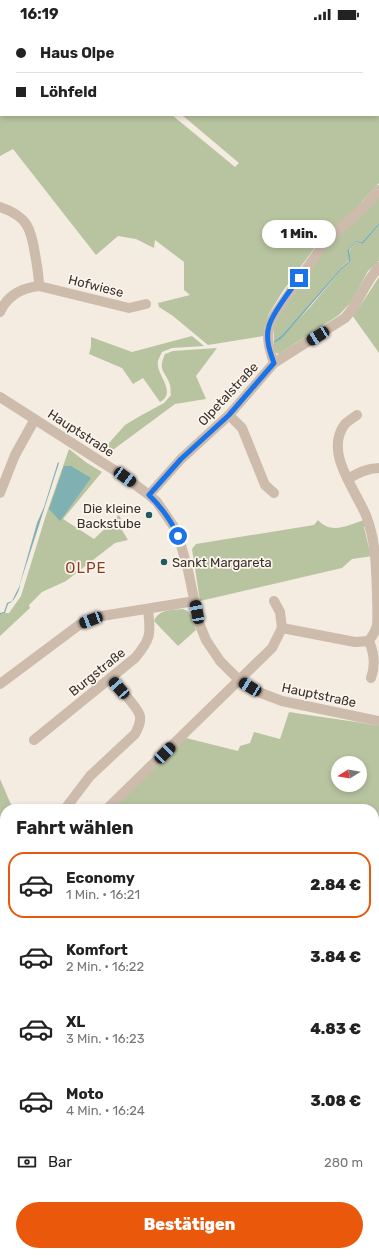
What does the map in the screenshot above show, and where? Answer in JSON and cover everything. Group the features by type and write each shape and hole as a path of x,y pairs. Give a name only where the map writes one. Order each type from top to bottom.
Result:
{"street":[{"path":"274,363 269,349 268,337 268,326 273,317 323,245 367,204 379,190"},
{"path":"0,207 23,220 31,232 39,276 39,286"},
{"name":"Olpetalstraße","path":"149,495 181,459 229,415 274,363 345,318 352,310 379,266"},
{"name":"Hofwiese","path":"0,312 10,298 19,291 28,287 39,286 129,308 146,304"},
{"name":"Hauptstraße","path":"0,397 125,477 149,495 160,506 168,517 178,536 186,563 199,623 206,640 220,661 239,680 261,693 282,702 379,720"},
{"path":"229,415 242,428 266,485 274,493"},
{"path":"357,415 346,423 341,431 338,445 339,459 367,518 376,556 378,615 374,634 369,641"},
{"path":"0,492 15,455 36,419"},
{"path":"348,479 369,469 379,468"},
{"path":"0,684 80,625 102,616 148,610 195,601"},
{"path":"113,804 272,648 282,628 280,612 274,601"},
{"name":"Burgstraße","path":"34,740 135,658 148,640 150,629 148,610"},
{"path":"282,628 355,642 369,641"},
{"path":"369,641 373,652 374,664 372,678"},
{"path":"68,804 90,776 135,734 139,727 140,715 136,708 110,678"}],"green space":[{"path":"0,116 173,116 235,167 239,163 183,116 379,116 379,183 348,217 318,243 283,291 268,315 264,336 208,345 173,316 159,307 158,303 190,295 184,290 184,262 155,240 154,248 136,239 118,236 96,255 13,149 0,156"},
{"path":"379,196 379,223 362,242 356,241 347,250 349,260 282,335 274,341 274,325 280,312 325,249"},
{"path":"379,225 379,261 368,271 352,301 339,315 279,354 274,352 274,343 278,341 311,306 341,270 351,261 349,251 356,242 363,244"},
{"path":"379,277 379,353 352,315 363,302"},
{"path":"192,336 204,346 172,348 162,352 161,354 158,361 158,366 165,383 167,393 165,398 160,402 143,378 133,384 122,368 89,354 91,337 132,352"},
{"path":"217,348 196,376 206,399 175,404 106,455 102,452 125,425 164,403 171,395 170,385 162,368 165,354 173,351"},
{"path":"69,449 102,472 63,519 94,539 119,515 122,521 119,525 128,540 115,543 66,581 42,592 29,605 30,608 0,636 1,614 9,613 21,596 46,515"},
{"path":"318,520 323,525 340,528 364,520 366,526 364,527 369,548 373,556 352,559 342,568 200,601 192,549 196,544 314,525"},
{"path":"183,609 191,615 196,630 178,646 154,621 162,612"},
{"path":"289,712 379,726 379,804 117,804 186,738 238,751 240,746 250,743 254,732 280,739"},
{"path":"0,779 11,804 0,804"}],"water":[{"path":"379,223 379,225 363,244 356,242 349,250 351,261 341,270 283,337 274,343 274,341 282,335 340,269 349,261 347,250 356,241 362,242"},
{"path":"58,462 59,463 19,589 12,601 19,587 37,523 44,507"},
{"path":"64,466 71,466 91,478 60,521 49,509"},
{"path":"12,601 8,604 5,613 1,614 0,617 0,613 4,612 7,603"}],"place":[{"name":"Die kleine Backstube","path":"149,515"},
{"name":"Sankt Margareta","path":"164,562"}],"district":[{"name":"OLPE","path":"86,568"}],"route":[{"path":"178,536 168,517 149,495 181,459 229,415 274,363 269,349 268,326 299,278"}]}
